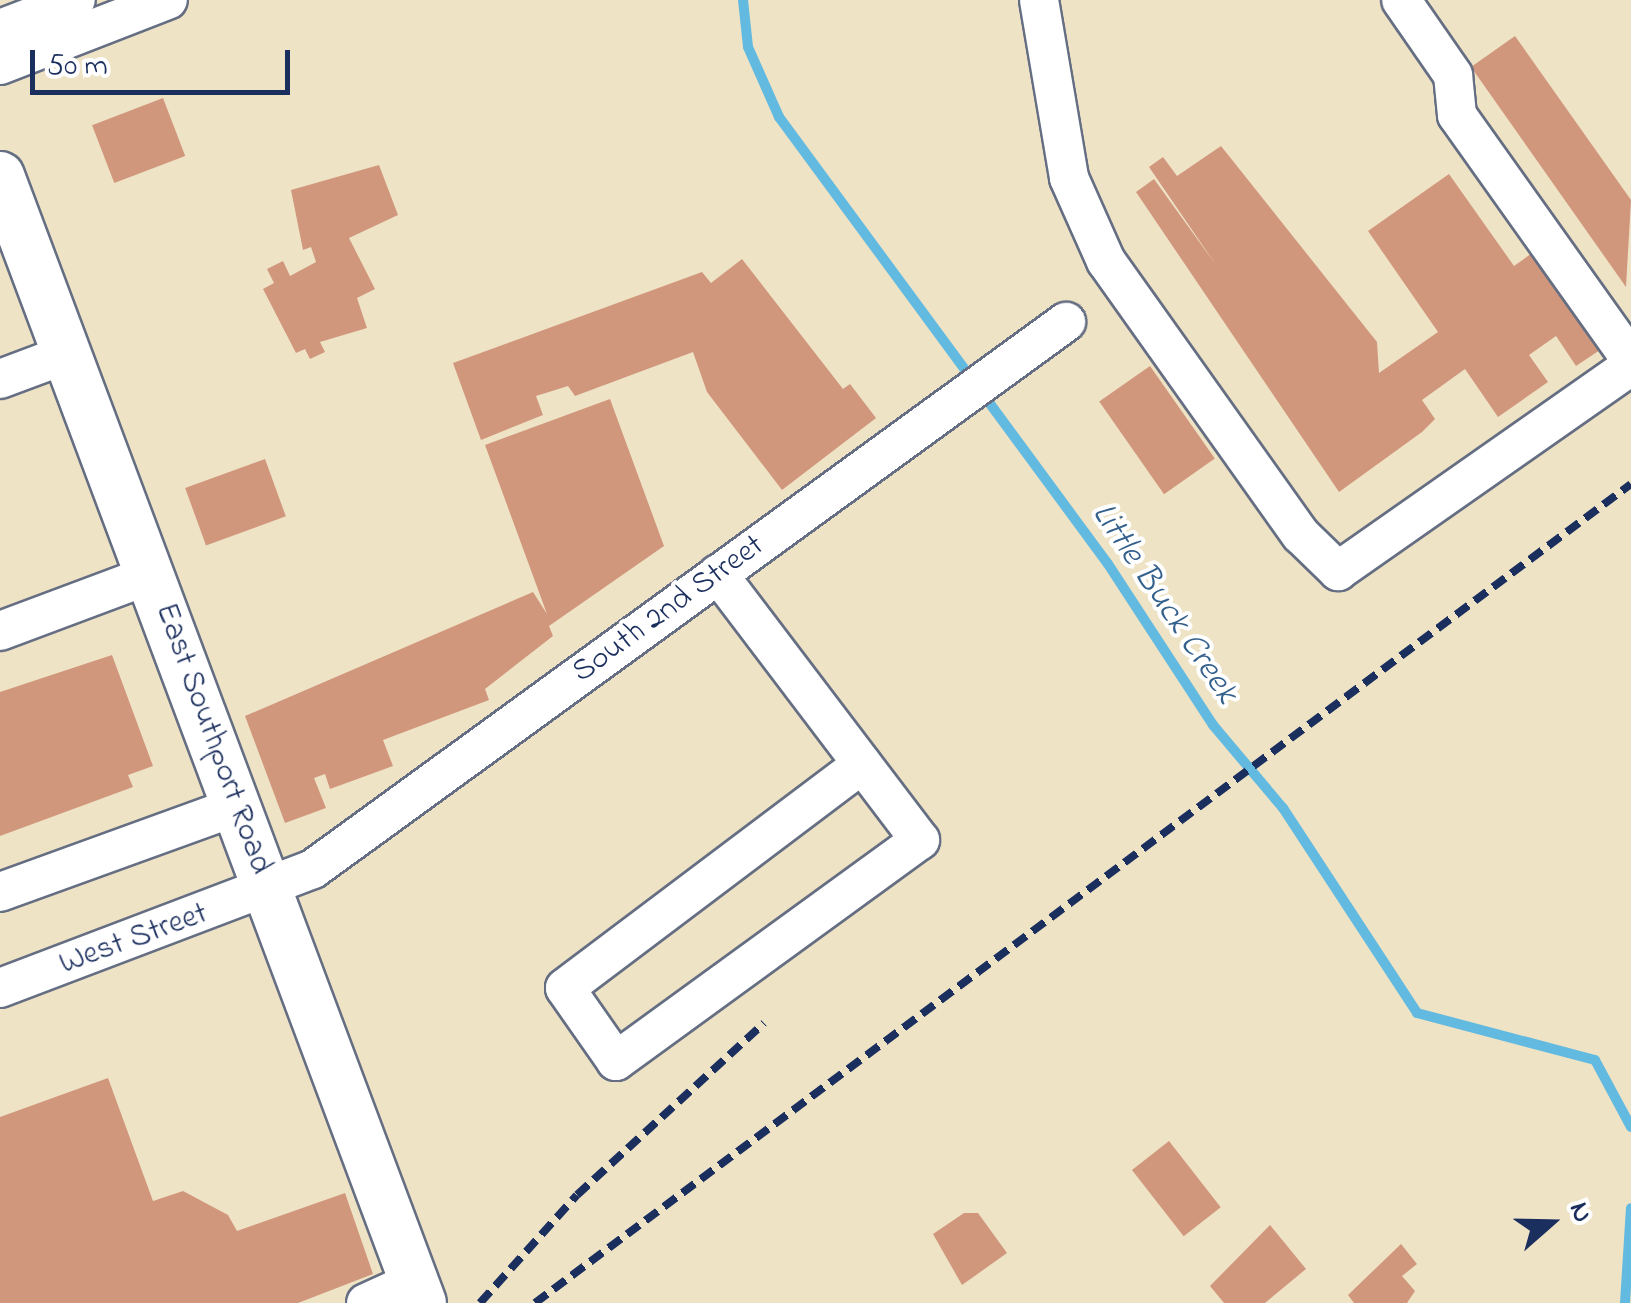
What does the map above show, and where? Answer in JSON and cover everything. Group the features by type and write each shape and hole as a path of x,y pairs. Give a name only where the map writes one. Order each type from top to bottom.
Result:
{"main road":[{"name":"East Southport Road","path":"0,176 418,1292"}],"street":[{"path":"0,29 76,0"},
{"path":"0,65 168,0"},
{"path":"1040,0 1069,178 1106,261 1301,536 1338,571 1626,370 1629,357 1456,115 1453,75 1401,0"},
{"name":"South 2nd Street","path":"268,891 313,869 1066,322"},
{"path":"0,379 67,354"},
{"path":"0,631 150,574"},
{"path":"718,574 920,840 616,1061 564,988 862,764"},
{"path":"0,892 237,806"},
{"name":"West Street","path":"0,988 268,891"},
{"path":"366,1303 418,1292"}],"building":[{"path":"1515,36 1631,200 1626,287 1471,67"},
{"path":"163,98 185,156 114,183 92,125"},
{"path":"1221,146 1377,342 1379,373 1438,332 1368,231 1449,174 1514,266 1535,251 1603,348 1576,366 1556,336 1529,355 1548,382 1498,417 1465,369 1422,400 1435,419 1422,432 1339,492 1136,192 1154,179 1216,265 1149,167 1163,157 1177,176"},
{"path":"379,165 398,215 349,238 375,289 357,298 367,328 320,342 325,352 310,359 305,349 296,353 263,289 274,283 267,269 283,261 290,276 316,262 311,247 303,250 291,190"},
{"path":"742,259 843,389 850,384 876,418 782,490 707,392 693,352 575,396 568,386 536,396 543,415 481,440 453,363 702,272 711,283"},
{"path":"1150,366 1215,459 1164,494 1099,402"},
{"path":"610,399 664,546 549,626 553,636 485,689 489,700 383,740 393,766 330,789 325,774 314,778 326,808 285,823 245,716 533,592 547,614 485,445"},
{"path":"265,459 286,516 206,545 185,488"},
{"path":"112,655 153,766 128,775 133,787 0,836 0,692"},
{"path":"108,1078 153,1201 183,1191 228,1215 237,1231 345,1193 373,1274 298,1303 0,1303 0,1117"},
{"path":"1169,1141 1221,1207 1184,1236 1132,1170"},
{"path":"964,1213 978,1213 1007,1253 962,1285 933,1234"},
{"path":"1270,1225 1306,1269 1265,1303 1224,1303 1210,1286"},
{"path":"1401,1244 1417,1264 1402,1276 1415,1291 1407,1303 1354,1303 1348,1295"}],"waterway":[{"name":"Little Buck Creek","path":"743,0 748,47 779,117 1108,564 1213,725 1283,808 1417,1013 1595,1060 1631,1127"},
{"name":"Little Buck Creek","path":"1625,1303 1631,1208"}],"railway":[{"path":"535,1303 1631,484"},
{"path":"480,1303 577,1195 764,1023"}]}
